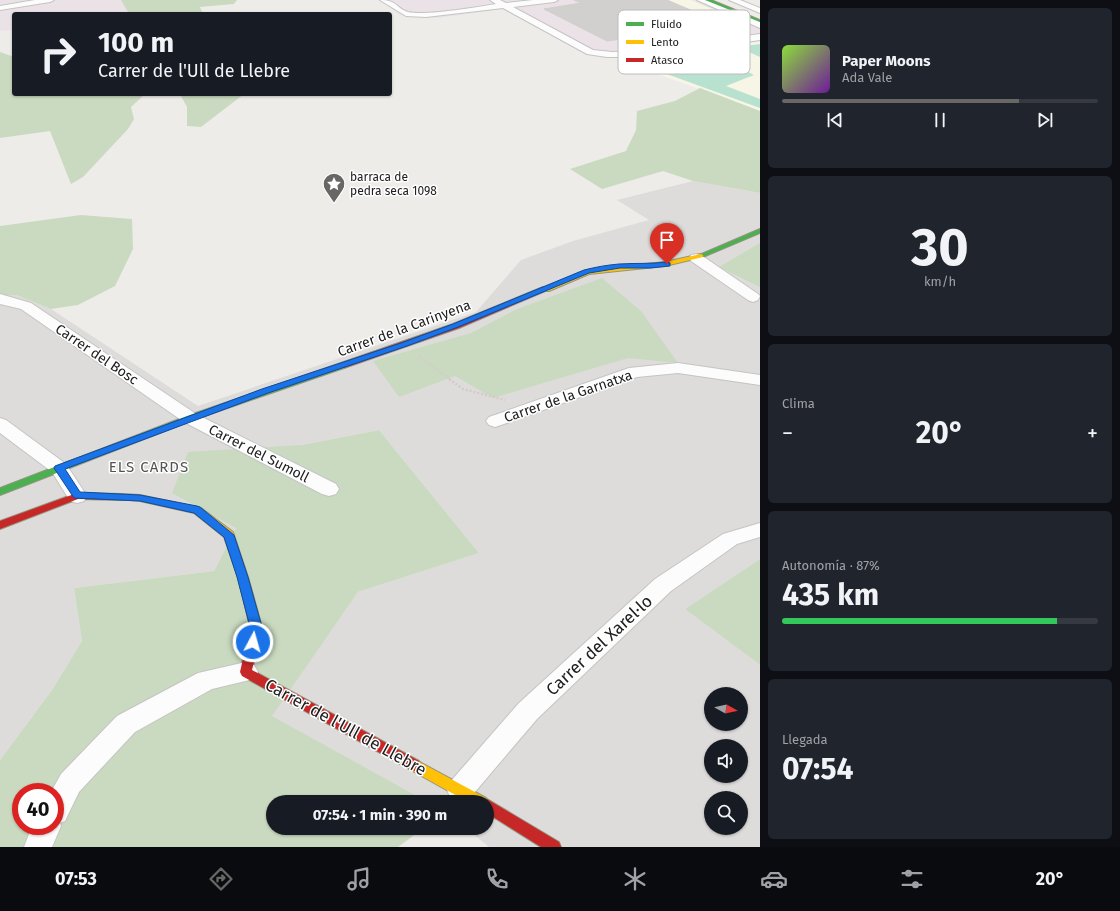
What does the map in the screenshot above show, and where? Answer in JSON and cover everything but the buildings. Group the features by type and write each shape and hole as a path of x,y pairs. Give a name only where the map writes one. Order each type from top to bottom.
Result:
{"street":[{"path":"0,8 50,0"},
{"path":"384,0 406,14 415,15 554,0"},
{"path":"494,0 590,52 618,55"},
{"path":"701,0 725,10"},
{"path":"707,0 732,10"},
{"path":"720,0 745,10"},
{"path":"733,0 760,11"},
{"path":"750,12 760,16"},
{"path":"750,17 760,21"},
{"path":"750,21 760,25"},
{"path":"750,37 760,36"},
{"name":"Carrer de la Carinyena","path":"0,492 190,418 456,326 586,272 620,266 650,266 696,258 760,231"},
{"path":"696,258 753,297"},
{"name":"Carrer del Bosc","path":"0,299 26,306 190,418"},
{"name":"Carrer de la Garnatxa","path":"495,421 635,372 678,368 760,380"},
{"name":"Carrer del Sumoll","path":"190,418 329,489"},
{"path":"0,424 59,468 77,496"},
{"path":"0,524 77,496 140,498 197,510 229,535 256,627 246,672 207,680 126,724 70,783 64,795"},
{"name":"Carrer del Xarel·lo","path":"460,790 528,711 663,585 730,539 760,530"},
{"name":"Carrer de l'Ull de Llebre","path":"246,672 469,795"},
{"path":"494,809 554,847"},
{"path":"38,847 42,835"}],"path":[{"path":"404,345 463,389 533,408"}],"shaded area":[{"path":"0,0 121,0 129,12 12,12 12,30 0,31"},
{"path":"378,0 696,0 721,10 618,10 618,53 600,55 576,49 503,9 438,18 400,15"},
{"path":"637,0 691,0 715,10 659,10"},
{"path":"750,22 760,26 760,33 750,34"},
{"path":"760,42 760,111 657,74 750,74 750,43"},
{"path":"693,181 760,193 760,559 685,609 760,665 760,847 489,847 474,835 494,835 494,795 415,795 271,716 358,592 479,553 379,430 302,445 236,528 214,571 74,588 82,641 52,690 0,760 0,295 16,295 51,309 198,406 476,312 521,260 573,241 649,220 617,200"}],"green space":[{"path":"121,0 237,0 234,4 200,7 202,12 128,12"},
{"path":"760,44 760,57 750,52 750,45"},
{"path":"0,52 12,56 12,96 143,96 131,107 134,119 128,129 83,177 71,184 50,131 0,138"},
{"path":"750,73 754,75 726,86 760,99 760,108 667,74"},
{"path":"700,88 760,111 760,193 693,181 663,171 602,189 570,169 626,151 636,130 637,111 675,101"},
{"path":"181,96 241,96 201,127 187,126 187,107"},
{"path":"81,215 132,219 133,249 115,286 78,305 51,309 16,295 0,295 0,226"},
{"path":"760,243 760,287 719,267"},
{"path":"602,278 641,311 678,363 628,358 493,398 455,376 399,397 373,361 471,333 517,309"},
{"path":"379,430 479,553 358,592 272,716 415,795 266,795 266,835 414,835 398,847 0,847 0,760 52,690 82,641 74,588 214,571 236,528 172,493 188,452 302,445"},
{"path":"760,559 760,665 685,609"}],"traffic: fast":[{"path":"707,0 732,10"},
{"path":"750,17 760,21"},
{"path":"701,256 760,231"},
{"path":"0,492 190,418 341,366"}],"traffic: slow":[{"path":"546,289 587,272 665,264 701,256"},
{"path":"122,497 140,498 197,510 229,535 243,577 256,627 254,637"},
{"path":"414,765 468,795"}],"traffic: jam":[{"path":"341,366 456,326 546,289"},
{"path":"0,525 77,496 122,497"},
{"path":"254,637 246,672 414,765"},
{"path":"494,809 554,847"}],"place":[{"name":"barraca de pedra seca 1098","path":"334,204"}],"district":[{"name":"ELS CARDS","path":"149,467"}],"route":[{"path":"253,642 256,627 229,535 197,510 140,498 77,496 59,468 265,391 404,345 456,326 586,272 620,266 650,266 667,264"}]}
